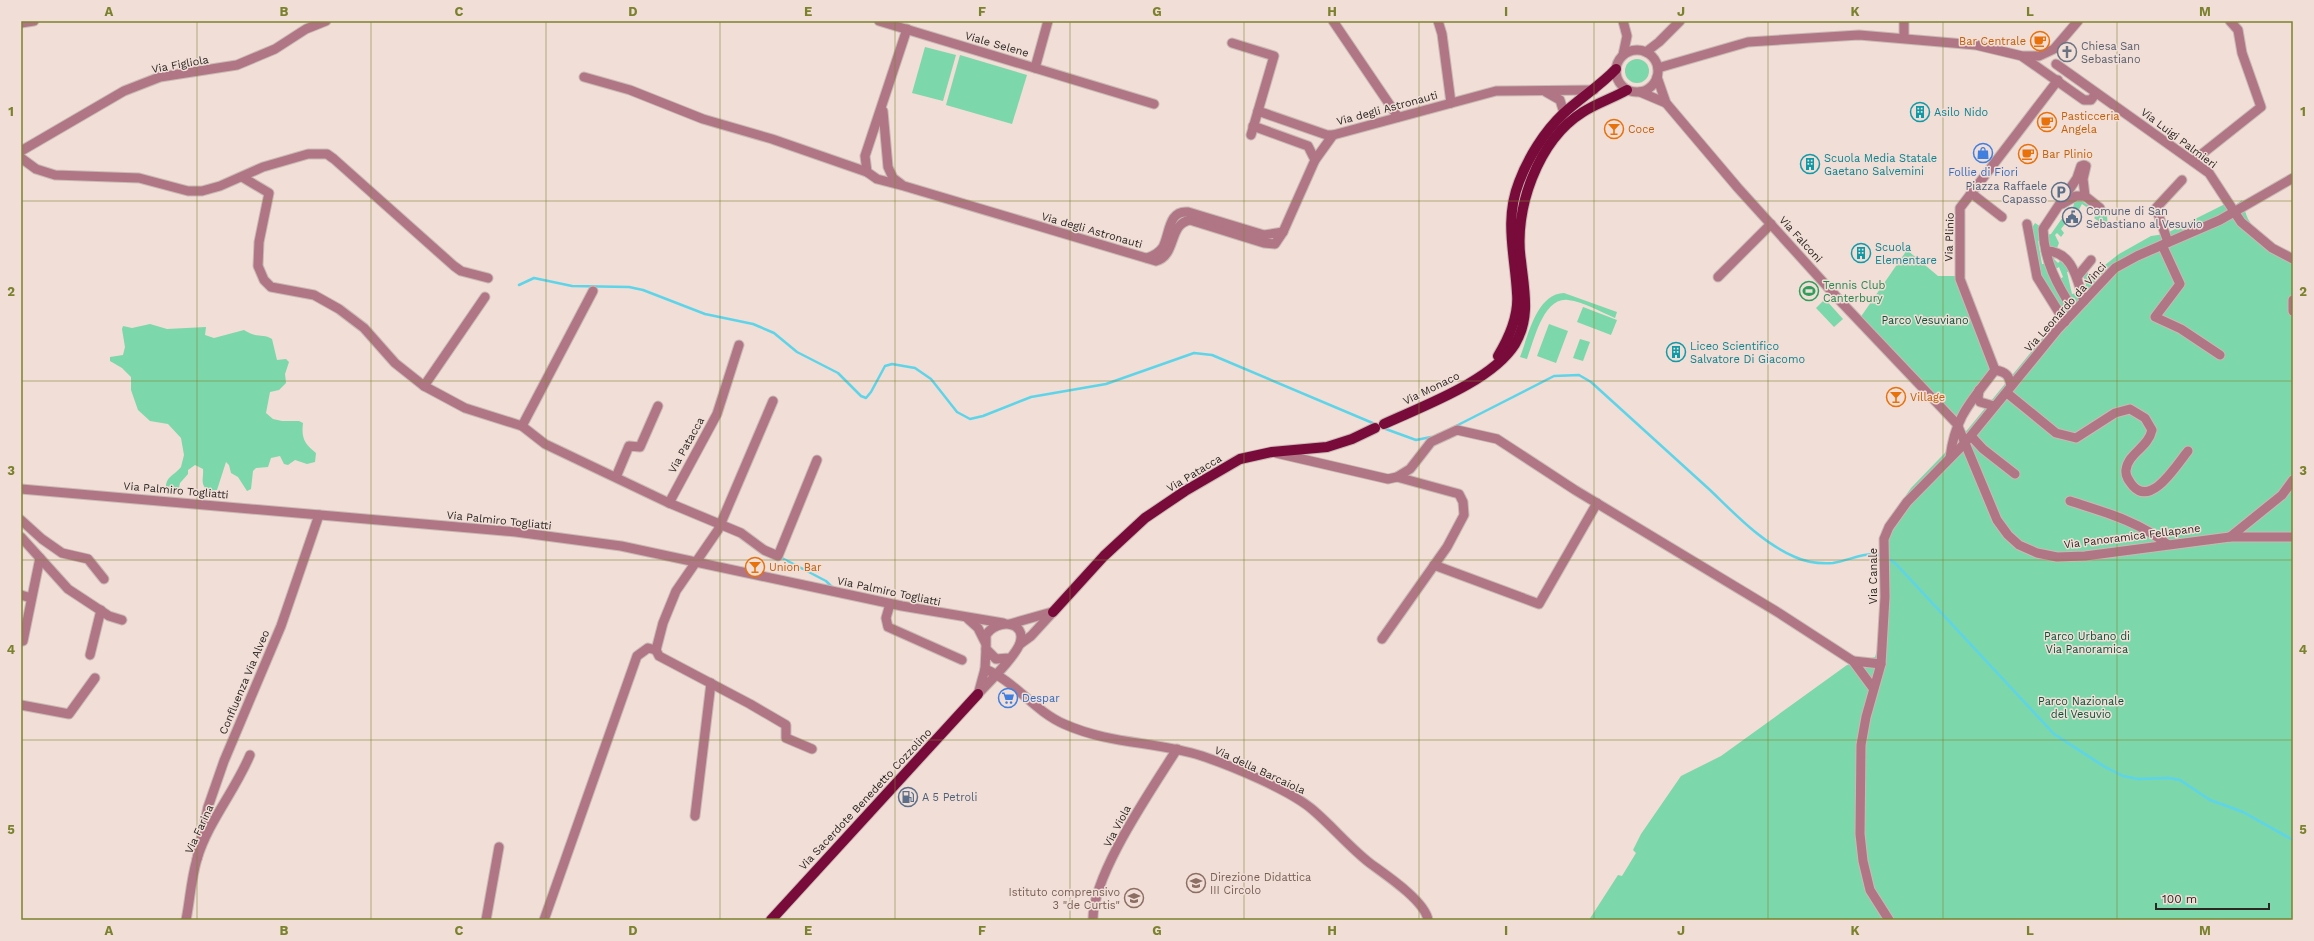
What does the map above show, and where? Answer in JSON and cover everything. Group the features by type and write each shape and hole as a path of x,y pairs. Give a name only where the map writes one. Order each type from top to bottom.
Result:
{"main road":[{"path":"1486,371 1505,344 1516,312 1518,294 1512,259 1511,227 1518,184 1528,161 1564,113 1594,90 1616,69"},
{"path":"1486,371 1515,344 1525,314 1526,295 1520,259 1520,234 1529,187 1537,166 1552,140 1567,125 1583,112 1627,90"},
{"name":"Via Monaco","path":"1384,424 1466,385 1486,371"},
{"name":"Via Patacca","path":"1053,612 1104,556 1145,518 1185,491 1240,459 1272,452 1327,447 1352,439 1375,428"},
{"name":"Via Sacerdote Benedetto Cozzolino","path":"770,920 978,694"}],"street":[{"path":"21,23 34,21"},
{"name":"Via Figliola","path":"21,151 124,91 160,77 237,65 275,49 306,29 326,21"},
{"path":"879,21 907,29"},
{"path":"1035,68 1048,21"},
{"path":"1333,21 1398,117"},
{"path":"1438,21 1442,34 1451,103"},
{"path":"1623,21 1627,36 1623,55 1616,69 1617,80 1627,90 1640,92 1651,87 1658,73 1748,42 1859,35 1904,38 1994,48 2022,56 2039,56 2050,52 2078,21"},
{"path":"1623,55 1636,50 1644,51 1659,42 1680,21"},
{"path":"1904,21 1904,38"},
{"path":"2192,161 2261,107 2261,102 2242,53 2238,30 2230,21"},
{"name":"Viale Selene","path":"907,29 1154,104"},
{"name":"Via degli Astronauti","path":"907,29 884,104 865,156 867,172 877,179 1156,261 1165,256 1176,230 1183,221 1199,222 1264,243 1275,244 1283,232 1315,160 1333,135 1496,92 1594,90"},
{"path":"1627,36 1652,56 1658,73"},
{"path":"1232,43 1274,56 1252,131 1294,140 1308,146 1315,160"},
{"path":"2050,52 2056,64 2058,80"},
{"path":"2022,56 2058,80 2084,100 2091,100 2096,93"},
{"name":"Via Luigi Palmieri","path":"2056,64 2209,173 2241,222 2272,248 2293,259"},
{"name":"Via Falconi","path":"1658,73 1666,103 1843,304 1957,424 1964,444"},
{"path":"584,77 630,90 703,119 772,139 867,172"},
{"name":"Via Plinio","path":"1996,370 1960,278 1960,208 2058,80"},
{"path":"1543,91 1560,100 1564,113"},
{"name":"Via Falconi","path":"1640,92 1666,103"},
{"name":"Via degli Astronauti","path":"884,104 888,167 893,178 904,186"},
{"path":"1258,111 1327,135 1333,135"},
{"path":"1294,140 1292,134 1294,129 1303,127"},
{"path":"21,158 36,169 55,175 139,178 188,191 202,191 242,177 264,167 308,154 319,153 332,156 454,266 461,271 488,278"},
{"path":"2074,311 2061,291 2048,265 2043,229 2077,178 2081,166 2084,165 2086,166 2083,179 2085,196"},
{"path":"242,177 269,193 258,242 258,266 264,280 271,287 314,295 339,309 364,328 395,363 424,386 465,408 522,426 545,444 669,503 741,533 764,550 778,556 817,460"},
{"name":"Via Leonardo da Vinci","path":"1986,416 2064,322 2115,268 2220,220 2293,178"},
{"path":"2182,180 2156,208 2165,244 2180,284 2155,317 2181,329 2220,355"},
{"path":"1971,193 2002,217"},
{"path":"2058,206 2076,196 2085,196 2100,208"},
{"path":"1718,277 1771,224"},
{"path":"2027,224 2037,277 2064,322"},
{"path":"2046,251 2055,251 2069,260 2077,277 2084,300"},
{"path":"2077,277 2091,260"},
{"path":"522,426 593,291"},
{"path":"424,386 485,297"},
{"path":"2293,300 2293,311"},
{"name":"Via Patacca","path":"669,503 717,414 739,345"},
{"path":"1950,458 1957,424 1968,404 1996,370 2005,372 2010,377 2009,389 2056,433 2076,438 2115,413 2130,409 2145,418 2152,430 2150,439 2131,458 2126,470 2127,479 2136,488 2145,492 2155,490 2188,451"},
{"path":"1979,390 1978,398 1980,402 1994,406"},
{"path":"772,400 720,525 676,591 663,623 656,650 659,656 786,725 786,738 812,749"},
{"path":"1968,404 1976,404 1980,406 1986,416"},
{"path":"616,477 629,446 640,447 658,406"},
{"name":"Via Canale","path":"1889,920 1870,890 1863,861 1860,834 1861,745 1873,688 1881,664 1885,597 1884,539 1889,527 1907,502 1964,444 1986,416"},
{"name":"Via Patacca","path":"1375,428 1384,424"},
{"path":"1957,424 1973,433 1983,449 2015,474"},
{"path":"1272,452 1388,479 1397,477 1410,469 1431,442 1457,430 1497,439 1596,503 1779,613 1853,661 1873,688"},
{"name":"Via Panoramica Fellapane","path":"1964,444 1997,520 2013,540 2028,549 2057,557 2085,556 2230,536 2293,537"},
{"path":"1382,639 1447,547 1464,514 1463,502 1459,494 1397,477"},
{"path":"2230,536 2282,495 2293,480"},
{"name":"Via Palmiro Togliatti","path":"21,489 524,533 621,546 890,604 1007,624"},
{"path":"2070,501 2116,515 2155,534 2167,544"},
{"path":"1434,565 1539,604 1596,503"},
{"name":"Confluenza Via Alveo","path":"197,859 208,807 224,761 281,626 319,515"},
{"path":"21,520 42,539 62,553 88,559 104,579"},
{"path":"21,537 68,589 109,616 122,620"},
{"path":"23,640 40,558"},
{"path":"21,595 31,598"},
{"path":"890,604 886,618 888,627 962,660"},
{"path":"90,655 101,610"},
{"path":"986,647 986,635 990,629 1053,612"},
{"name":"Via Patacca","path":"1020,644 1031,636 1053,612"},
{"path":"967,618 978,628 986,647 996,659 1009,658 1020,644 1021,637 1018,630 1007,624"},
{"name":"Via Sacerdote Benedetto Cozzolino","path":"978,694 985,669 986,647"},
{"path":"544,920 638,656 648,648 656,650"},
{"name":"Via Sacerdote Benedetto Cozzolino","path":"978,694 997,674 1009,658"},
{"path":"1853,661 1881,664"},
{"name":"Via della Barcaiola","path":"985,669 997,674 1052,718 1064,724 1120,742 1177,750 1228,766 1292,797 1313,810 1365,859 1410,896 1421,907 1428,920"},
{"path":"21,705 69,714 95,678"},
{"path":"695,816 711,683"},
{"name":"Via Viola","path":"1094,920 1093,911 1098,895 1128,827 1177,750"},
{"name":"Via Farina","path":"186,920 197,859 216,818 241,777 250,755"},
{"path":"486,920 499,848"}],"green space":[{"path":"925,47 956,55 943,101 912,93"},
{"path":"960,55 1027,75 1012,124 946,105"},
{"path":"1637,59 1646,62 1649,71 1646,80 1637,83 1628,80 1625,71 1628,62"},
{"path":"2079,199 2096,211 2098,208 2107,215 2108,228 2094,218 2097,214 2082,204 2076,215 2072,211 2075,200"},
{"name":"Parco Nazionale del Vesuvio","path":"2242,200 2248,219 2256,230 2274,245 2293,253 2293,920 1589,920 1618,875 1622,876 1636,853 1633,850 1641,834 1681,776 1721,756 1847,665 1875,657 1879,644 1881,597 1879,543 1882,530 1911,488 1968,429 2063,313 2040,273 2034,235 2030,231 2035,223 2041,227 2041,240 2038,241 2042,264 2045,264 2054,286 2066,306 2065,310 2073,301 2058,280 2063,277 2059,267 2054,270 2051,256 2056,256 2054,259 2058,263 2062,259 2073,271 2067,272 2072,294 2077,293 2078,295 2086,285 2083,275 2090,265 2092,266 2087,272 2091,276 2119,254 2151,236 2165,234 2229,202 2234,206"},
{"path":"2063,217 2068,220 2061,229 2064,233 2061,237 2057,233 2055,235 2059,243 2057,248 2050,246 2047,242 2046,235 2051,234"},
{"name":"Parco Vesuviano","path":"1907,250 1938,276 1957,276 1993,369 1956,417 1860,318"},
{"path":"1564,293 1617,312 1615,318 1580,303 1568,300 1559,301 1552,305 1541,322 1527,359 1520,357 1534,318 1540,308 1554,295"},
{"path":"1825,299 1843,319 1834,327 1816,308"},
{"path":"1583,307 1617,320 1611,335 1577,322"},
{"path":"150,324 167,329 206,327 205,335 214,338 244,330 249,333 266,336 272,339 277,360 286,359 289,362 285,374 286,383 279,390 270,392 266,413 273,419 282,421 299,421 303,423 303,437 309,447 316,453 315,462 307,464 295,460 288,465 284,464 280,456 271,458 268,467 256,468 253,471 251,489 247,491 238,477 231,473 229,465 226,462 217,490 209,491 203,484 203,469 195,465 188,470 188,474 180,483 178,492 169,493 166,490 168,479 181,467 184,455 181,438 168,424 150,421 138,410 131,390 131,377 122,368 110,361 110,357 123,355 125,347 122,329 123,326 132,328"},
{"path":"1549,324 1568,331 1556,363 1537,356"},
{"path":"1580,339 1590,342 1583,361 1573,358"}],"waterway":[{"path":"519,285 534,278 572,286 629,287 643,290 705,314 753,324 774,333 797,352 838,373 861,396 866,398 871,392 885,366 892,364 915,368 931,379 957,412 970,419 983,416 1031,397 1106,384 1194,353 1212,355 1375,424"},
{"path":"1456,426 1554,376 1579,375 1591,382 1739,518 1771,544 1799,559 1818,563 1833,563 1872,554 1880,555 1896,564 2054,734 2105,767 2123,776 2138,779 2169,778 2180,780 2210,800 2243,812 2293,840"},
{"path":"1383,428 1416,440 1431,437"},
{"path":"780,557 826,581 832,587"}],"place":[{"name":"Bar Centrale","path":"2040,41"},
{"name":"Chiesa San Sebastiano","path":"2067,52"},
{"name":"Asilo Nido","path":"1920,112"},
{"name":"Pasticceria Angela","path":"2047,122"},
{"name":"Coce","path":"1614,129"},
{"name":"Follie di Fiori","path":"1983,153"},
{"name":"Bar Plinio","path":"2028,154"},
{"name":"Scuola Media Statale Gaetano Salvemini","path":"1810,164"},
{"name":"Piazza Raffaele Capasso","path":"2061,192"},
{"name":"Comune di San Sebastiano al Vesuvio","path":"2072,217"},
{"name":"Scuola Elementare","path":"1861,253"},
{"name":"Tennis Club Canterbury","path":"1809,291"},
{"name":"Liceo Scientifico Salvatore Di Giacomo","path":"1676,352"},
{"name":"Village","path":"1896,397"},
{"name":"Union Bar","path":"755,567"},
{"name":"Despar","path":"1008,698"},
{"name":"A 5 Petroli","path":"908,797"},
{"name":"Direzione Didattica III Circolo","path":"1196,883"},
{"name":"Istituto comprensivo 3 \"de Curtis\"","path":"1134,898"}],"park label":[{"name":"Parco Urbano di Via Panoramica","path":"2087,642"}]}
